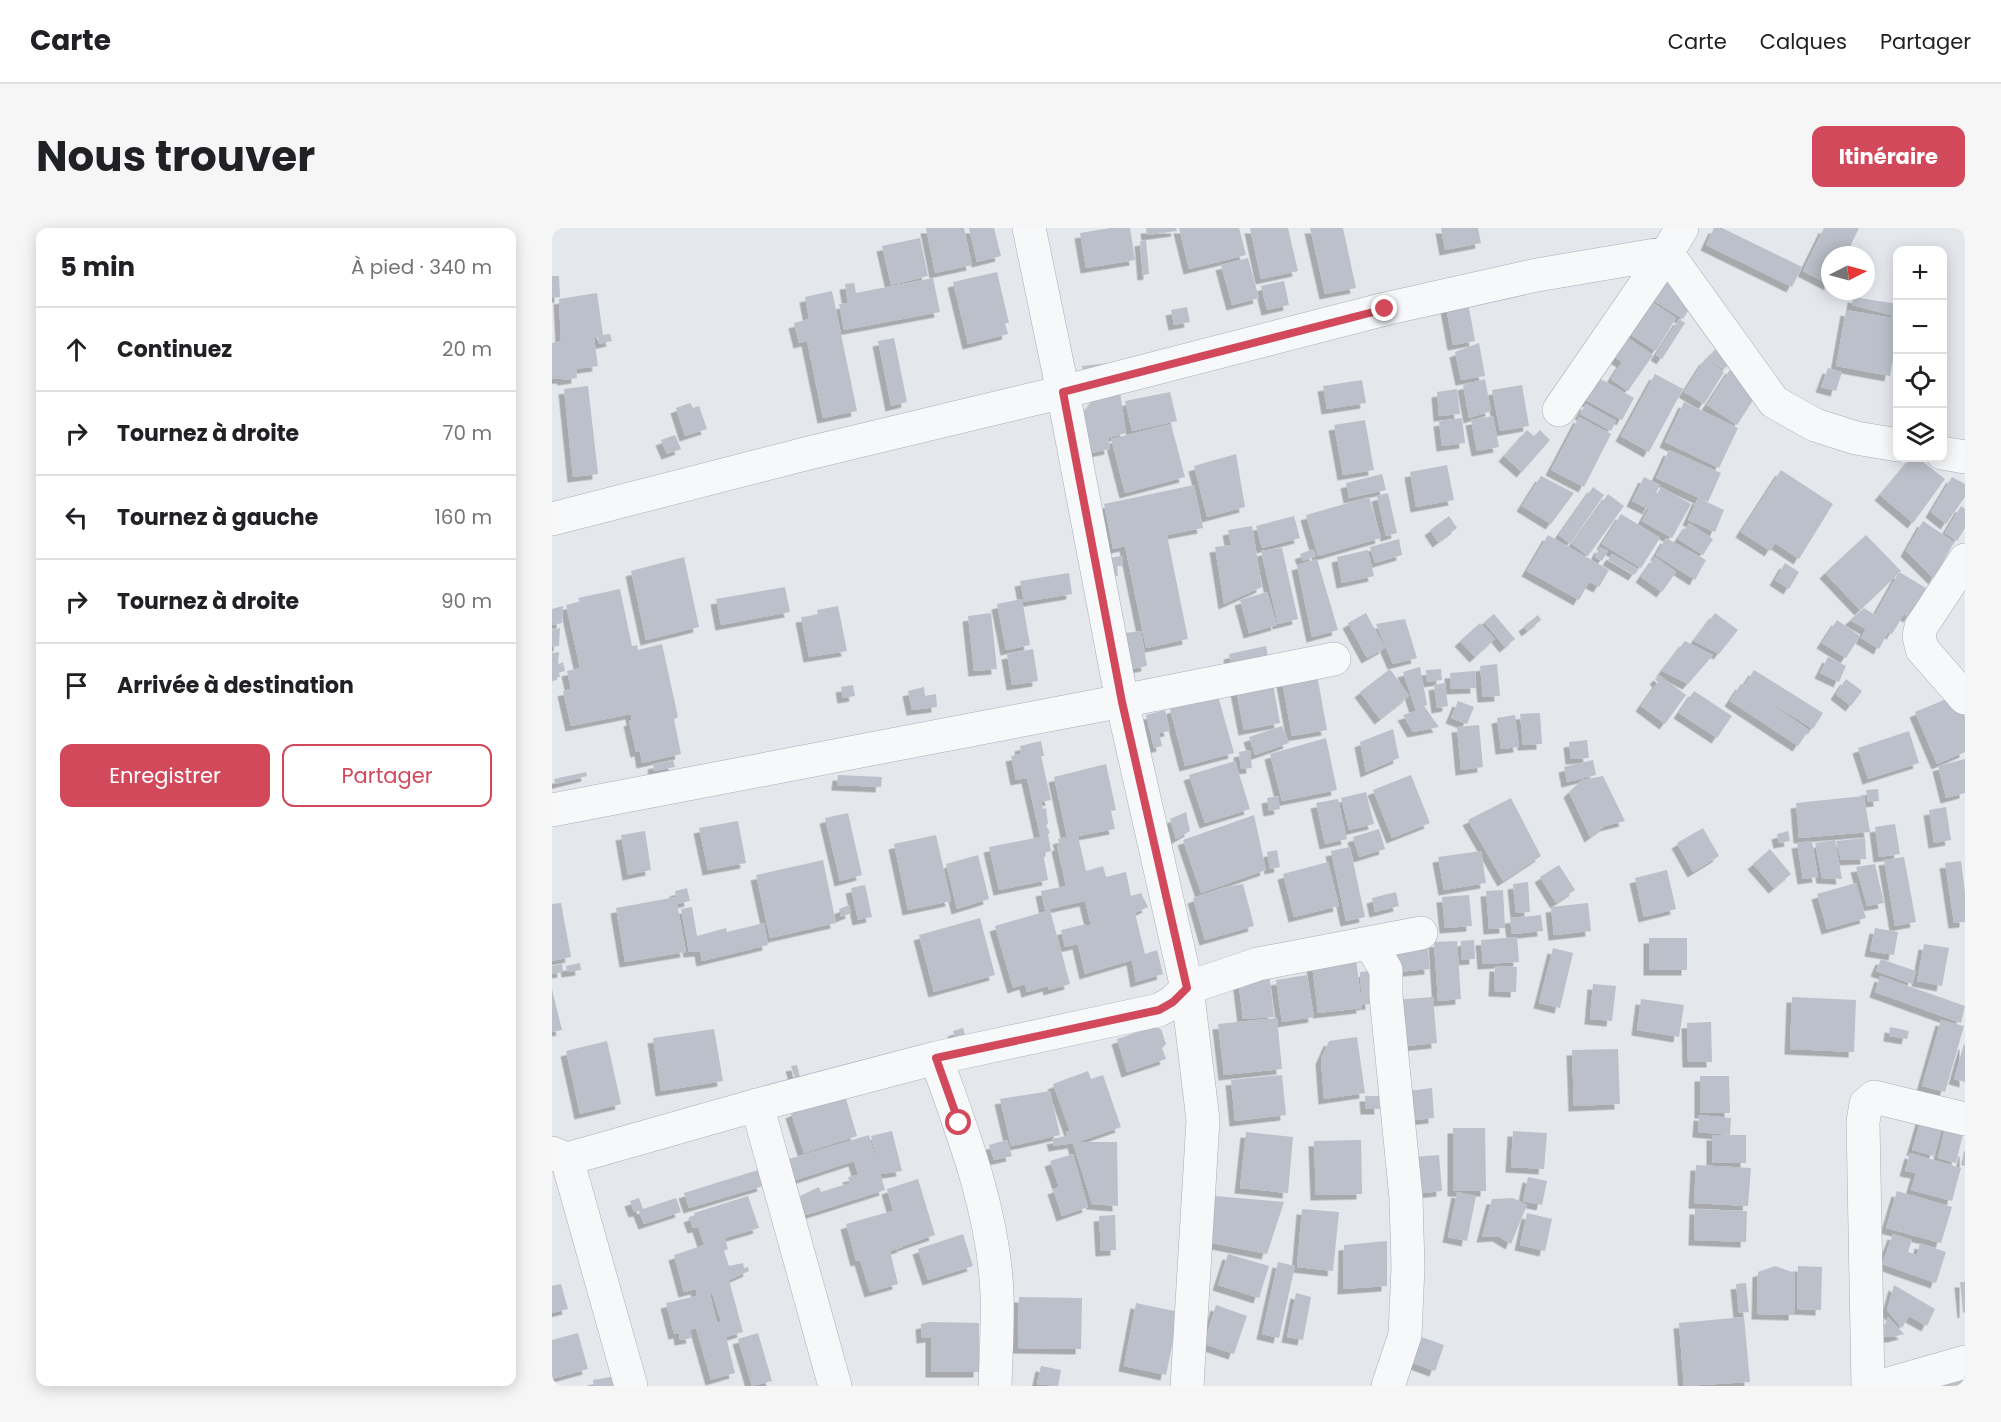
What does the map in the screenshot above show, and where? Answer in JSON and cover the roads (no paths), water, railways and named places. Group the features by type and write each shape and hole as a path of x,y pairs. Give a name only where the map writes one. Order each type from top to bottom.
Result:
{"street":[{"path":"1029,228 1122,702 1187,988 1203,1120 1187,1386"},
{"path":"552,519 1385,309 1674,241"},
{"path":"1559,410 1674,241"},
{"path":"1674,241 1774,402 1815,424 1856,438 1893,444"},
{"path":"1947,454 1965,457"},
{"path":"1965,560 1922,627 1919,636 1922,649 1965,698"},
{"path":"552,810 1122,702 1334,659"},
{"path":"631,1386 560,1156 936,1058 1159,1010 1173,1002 1187,988 1258,964 1421,933"},
{"path":"1370,943 1386,970 1386,996 1406,1198 1408,1268 1405,1335 1388,1386"},
{"path":"936,1058 974,1163 992,1248 997,1293 996,1386"},
{"path":"1868,1386 1863,1122 1866,1104 1874,1097 1965,1119"},
{"path":"757,1105 835,1386"},
{"path":"1881,1386 1965,1362"}]}
